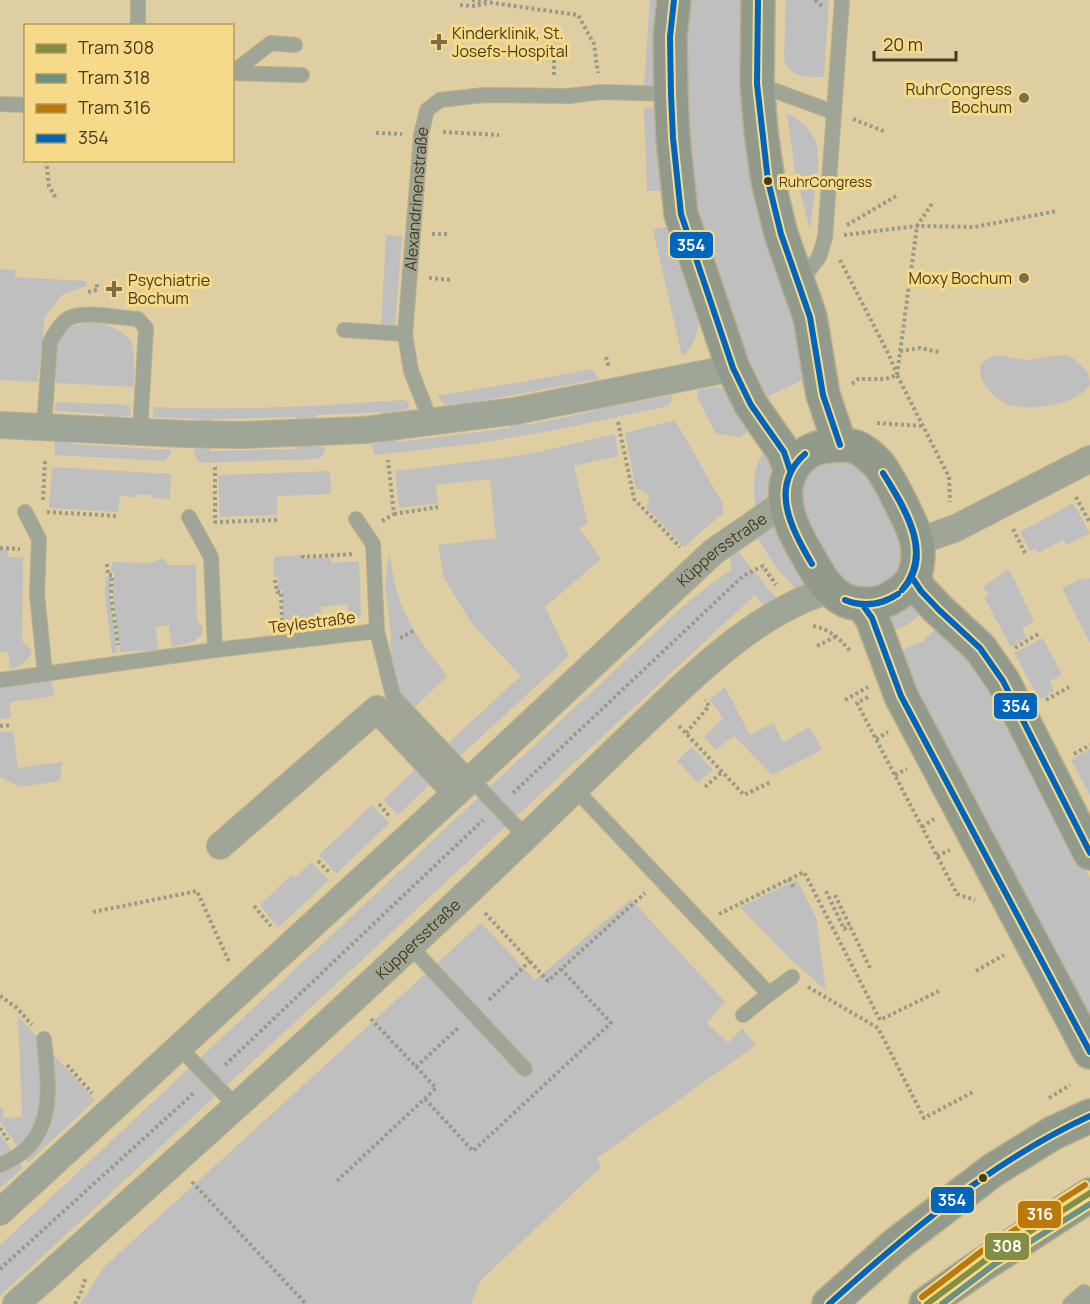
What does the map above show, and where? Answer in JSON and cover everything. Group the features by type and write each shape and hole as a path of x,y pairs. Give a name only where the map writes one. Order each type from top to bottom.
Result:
{"main road":[{"path":"674,0 670,37 672,138 681,214 733,368 751,405 784,452 791,521 804,550 830,590 844,600 862,604 885,602 901,592 913,579 917,561 917,542 910,521 879,464 857,447 840,445 811,449 801,457 788,485"},
{"path":"758,0 757,84 768,181 781,234 810,317 823,395 840,445"},
{"path":"913,579 939,610 980,648 1003,681 1090,853"},
{"path":"862,604 872,618 901,696 1090,1052"},
{"path":"829,1304 894,1246 993,1170 1053,1133 1090,1116"},
{"path":"926,1304 1090,1195"}],"street":[{"path":"0,425 242,435 365,430 515,411 733,368"},
{"path":"917,542 956,528 1090,459"},
{"name":"Küppersstraße","path":"0,1212 463,786 711,553 769,514 788,485"},
{"name":"Küppersstraße","path":"16,1304 237,1107 526,837 692,677 743,637 790,605 805,597 830,590"},
{"path":"220,846 377,709 463,786"}],"lane":[{"path":"138,0 138,24"},
{"path":"798,285 819,257 825,238 842,0"},
{"path":"234,71 271,43 295,45"},
{"path":"234,73 302,75"},
{"path":"757,84 833,112"},
{"name":"Alexandrinenstraße","path":"431,422 411,370 405,333 420,147 427,110 440,100 466,97 554,96 601,92 671,94"},
{"path":"0,104 24,105"},
{"path":"44,427 50,342 56,331 70,317 96,315 138,319 146,328 140,432"},
{"path":"344,330 405,333"},
{"path":"25,512 39,539 37,594 45,674"},
{"path":"189,517 211,558 215,650"},
{"path":"356,519 373,544 377,631"},
{"name":"Teylestraße","path":"0,680 215,650 377,631 393,696 463,786 498,807 526,837"},
{"path":"575,789 769,994"},
{"path":"410,946 525,1069"},
{"path":"743,1015 792,977"},
{"path":"0,1165 18,1155 34,1139 46,1118 48,1094 44,1039"},
{"path":"180,1048 237,1107"},
{"path":"1070,1304 1084,1292 1090,1304"}],"path":[{"path":"472,0 578,15 594,44 601,92"},
{"path":"460,4 475,6 491,3"},
{"path":"546,41 549,37 555,47 554,96"},
{"path":"544,51 554,52"},
{"path":"833,112 886,132"},
{"path":"443,132 500,135"},
{"path":"46,162 49,186 57,200"},
{"path":"825,238 898,195"},
{"path":"897,375 917,226 933,202"},
{"path":"825,238 917,226 974,227 1057,211"},
{"path":"825,238 839,257 949,477 950,506"},
{"path":"900,351 920,348 939,352"},
{"path":"823,395 840,394 858,379 886,379 897,375"},
{"path":"618,422 634,499 685,552"},
{"path":"870,423 924,426"},
{"path":"388,460 393,511 438,507"},
{"path":"43,492 45,461"},
{"path":"215,467 215,522 277,520"},
{"path":"1075,496 1090,523"},
{"path":"42,508 42,511 118,516"},
{"path":"1013,529 1026,555"},
{"path":"303,555 303,557 373,552"},
{"path":"107,564 108,575 112,575 111,594 120,663"},
{"name":"Küppersstraße","path":"0,1269 210,1079 743,576 763,566"},
{"path":"275,580 277,592 280,592 283,642"},
{"path":"1009,651 1040,633"},
{"path":"817,646 837,636"},
{"path":"1037,705 1069,687"},
{"path":"845,700 862,691"},
{"path":"872,695 857,703 957,894 978,901"},
{"path":"704,696 709,706 685,731 744,795 771,782"},
{"path":"0,726 12,724"},
{"path":"876,739 890,730"},
{"path":"1065,759 1090,745"},
{"path":"895,776 909,768"},
{"path":"705,787 723,772"},
{"path":"379,804 397,825"},
{"path":"922,827 935,818"},
{"path":"937,856 952,849"},
{"path":"318,861 337,880"},
{"path":"702,922 804,872 880,1020 878,1028"},
{"path":"477,905 548,981 661,878"},
{"path":"789,879 794,888"},
{"path":"93,912 197,891 231,965"},
{"path":"826,891 844,929 850,925"},
{"path":"835,895 870,968"},
{"path":"823,910 832,904"},
{"path":"254,906 273,928"},
{"path":"976,971 1006,954"},
{"path":"792,977 878,1028 924,1118 975,1090"},
{"path":"880,1020 941,990"},
{"path":"337,1181 436,1088 364,1011"},
{"path":"1049,1098 1070,1085"},
{"path":"174,1163 306,1304"}],"shaded area":[{"path":"650,0 658,0 655,85 644,85"},
{"path":"689,0 744,0 805,390 801,381 768,396 772,405 766,410 756,396 702,224 690,160 685,91 686,23"},
{"path":"786,0 829,0 824,77 795,73 784,60"},
{"path":"644,107 658,108 662,191 647,191"},
{"path":"787,113 812,134 818,151 818,171 810,229 795,172"},
{"path":"671,226 698,319 695,339 682,356 653,230"},
{"path":"386,235 402,236 395,329 381,328"},
{"path":"0,269 15,270 15,277 87,281 86,286 62,295 45,316 38,382 0,380"},
{"path":"97,322 121,332 132,344 134,387 56,383 56,348 62,335 73,326"},
{"path":"996,355 1025,360 1063,355 1073,358 1088,372 1090,385 1075,397 1053,405 1019,407 1010,405 987,388 981,375 982,362"},
{"path":"592,369 599,379 481,401 479,406 466,407 461,403 445,405 437,396 523,382"},
{"path":"717,387 727,390 754,424 740,438 715,433 697,396 698,390"},
{"path":"672,395 672,401 668,406 556,430 473,444 374,455 372,444 378,444 377,435 397,433 398,442 510,428 510,421 526,418 527,425 594,411 593,404 607,401 608,407"},
{"path":"404,400 408,402 409,409 396,411 397,418 384,421 382,412 316,415 316,425 298,426 297,417 213,419 212,426 198,427 198,419 152,417 154,407 248,408"},
{"path":"58,402 129,405 131,415 121,416 120,423 105,423 105,414 55,411 55,405"},
{"path":"675,420 723,504 723,513 684,547 646,507 649,500 648,494 636,489 625,433"},
{"path":"615,434 618,456 574,466 588,524 579,528 601,559 545,607 569,656 460,756 447,744 521,676 472,624 444,578 438,545 496,538 490,479 436,485 438,503 399,508 395,471 538,452"},
{"path":"54,436 73,437 73,444 171,450 170,456 164,461 55,455"},
{"path":"318,440 318,447 325,447 325,449 322,456 316,459 199,463 193,451 202,442 209,441 210,451 296,449 296,441"},
{"path":"769,447 770,482 765,498 756,513 754,486 756,469 763,453"},
{"path":"827,458 862,464 904,533 902,569 887,582 875,588 843,585 796,502 803,476"},
{"path":"52,467 171,474 170,499 151,498 151,495 138,494 137,497 120,496 118,512 49,508"},
{"path":"330,471 331,494 277,496 277,515 220,517 218,475"},
{"path":"1073,503 1090,533 1067,545 1063,540 1038,553 1036,549 1030,551 1020,532"},
{"path":"774,523 807,585 797,590 777,569 755,534"},
{"path":"735,546 777,599 765,607 755,595 0,1296 0,1245 679,610 731,570 730,549"},
{"path":"0,550 8,550 8,557 23,557 22,641 32,650 24,663 10,669 8,651 0,652"},
{"path":"389,553 397,591 405,613 419,638 447,676 414,708 395,686 390,659 391,636 385,586"},
{"path":"301,555 302,559 330,557 331,563 359,561 361,618 349,619 347,604 321,607 322,626 283,630 282,590 278,590 278,577 274,577 274,557"},
{"path":"163,558 169,565 196,565 197,620 202,626 202,634 193,642 172,647 169,625 156,627 158,650 120,652 113,594 114,573 111,572 112,562 150,563"},
{"path":"1009,569 1034,621 1022,628 1026,638 1011,647 984,597 988,594 983,587"},
{"path":"106,576 111,577 110,595 117,653 112,653 105,594"},
{"path":"1083,578 1085,580 1090,578 1090,643 1062,588"},
{"path":"912,603 923,613 907,625 890,631 889,615"},
{"path":"940,625 967,647 1090,878 1090,1024 919,710 897,652 922,642"},
{"path":"1043,638 1062,675 1050,681 1054,691 1040,700 1014,653"},
{"path":"51,679 55,696 10,702 11,718 0,719 0,686"},
{"path":"725,687 750,735 773,723 783,742 810,727 822,750 772,775 734,736 716,750 704,737 723,718 710,699"},
{"path":"13,731 18,768 62,762 60,781 20,787 0,777 0,732"},
{"path":"692,747 713,770 698,783 677,761"},
{"path":"1090,749 1090,796 1071,760"},
{"path":"417,768 431,783 398,815 383,800"},
{"path":"372,805 389,823 336,874 319,855"},
{"path":"311,862 329,880 278,928 260,905 291,875 295,878"},
{"path":"797,880 816,917 826,990 792,961 740,907"},
{"path":"631,899 725,1002 707,1023 728,1043 742,1028 756,1045 597,1158 601,1167 480,1281 471,1304 80,1304 105,1266 481,923 535,980"},
{"path":"18,1016 95,1100 28,1163 0,1121 0,1108 3,1108 3,1118 22,1117"},
{"path":"0,1134 23,1168 0,1188"}],"tram line":[{"name":"316","path":"922,1297 982,1251 1085,1185"},
{"name":"308","path":"927,1304 987,1259 1090,1193"},
{"name":"318","path":"942,1304 992,1266 1090,1204"}],"transit line":[{"name":"354","path":"674,0 670,37 671,94 681,214 733,368 751,405 784,452 790,470"},
{"name":"354","path":"758,0 757,84 768,181 781,234 810,317 823,395 840,445"},
{"name":"354","path":"805,454 794,467 788,480 786,494 791,523 812,564"},
{"name":"354","path":"805,454 794,466 785,494 791,522 812,564"},
{"name":"354","path":"883,473 900,500 913,531 916,547 916,562 912,577 902,590"},
{"name":"354","path":"883,473 907,516 916,546 911,576 902,590"},
{"name":"354","path":"913,579 939,610 980,648 1003,681 1090,853"},
{"name":"354","path":"845,600 872,603 898,594"},
{"name":"354","path":"845,600 865,605 885,601 898,594"},
{"name":"354","path":"862,604 872,618 901,696 1090,1052"},
{"name":"354","path":"829,1304 921,1225 985,1176 1019,1154 1090,1116"},
{"name":"354","path":"926,1304 1090,1195"}],"place":[{"name":"Kinderklinik, St. Josefs-Hospital","path":"439,42"},
{"name":"RuhrCongress Bochum","path":"1024,98"},
{"name":"RuhrCongress","path":"768,181"},
{"name":"Moxy Bochum","path":"1024,278"},
{"name":"Psychiatrie Bochum","path":"114,289"}]}
